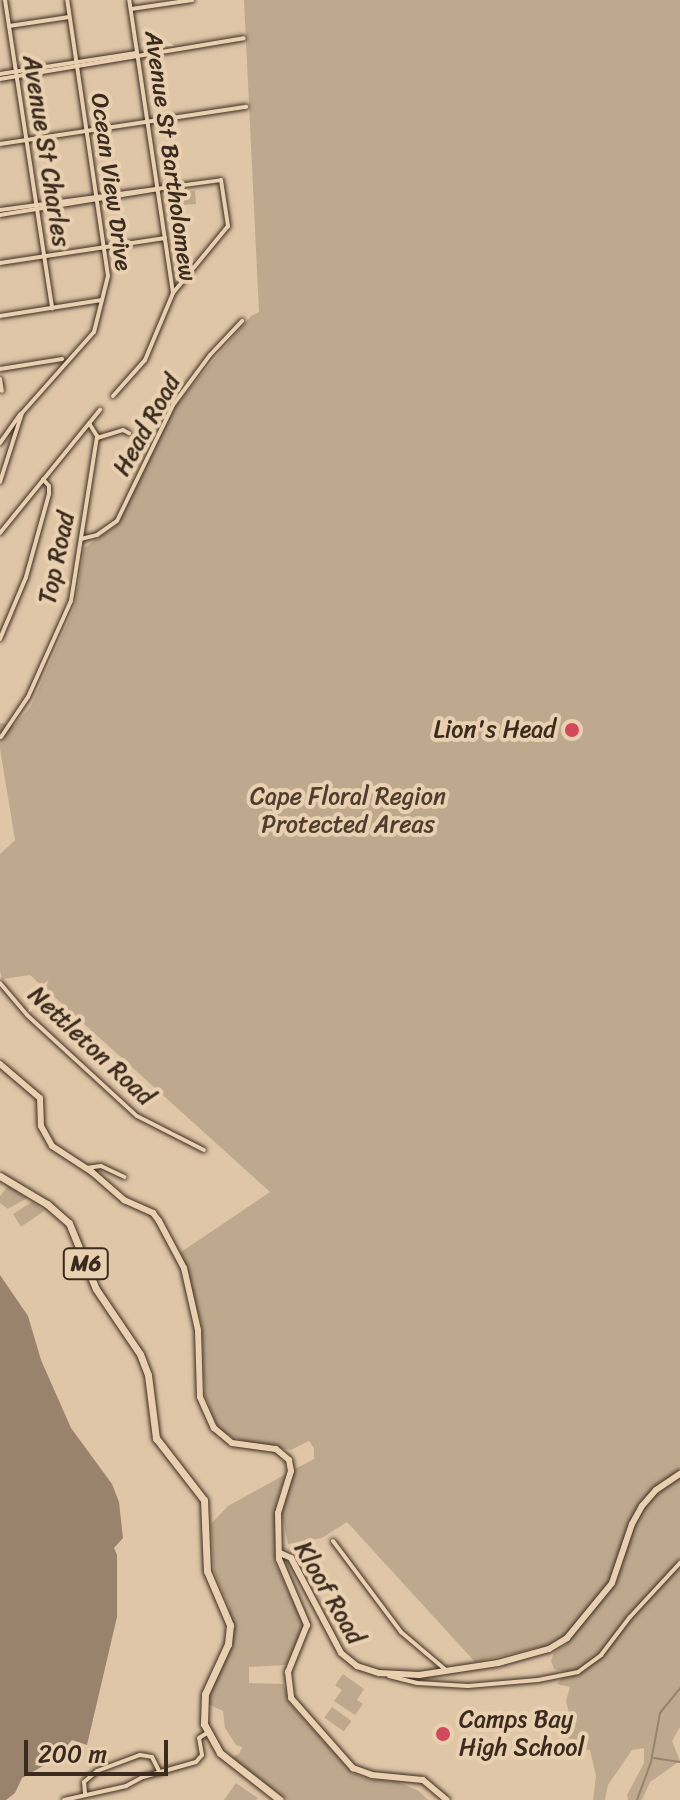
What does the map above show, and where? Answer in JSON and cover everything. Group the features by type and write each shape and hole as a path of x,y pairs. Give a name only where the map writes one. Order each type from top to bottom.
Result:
{"main road":[{"name":"Kloof Road","path":"0,1064 40,1098 41,1126 52,1146 86,1168 118,1196 155,1216 180,1257 198,1330 200,1397 214,1428 232,1443 274,1449 288,1458 291,1471 278,1517 280,1553 291,1558 303,1588 343,1655 364,1669 387,1674 447,1672 515,1659 562,1643 614,1581 630,1529 642,1506 659,1487 680,1474"},
{"name":"M6","path":"0,1176 47,1204 69,1223 96,1289 129,1334 145,1366 156,1438 204,1500 207,1571 230,1625 228,1644 203,1700 207,1733"},
{"path":"280,1553 282,1570 307,1625 288,1672 288,1688 293,1701 353,1768 372,1775 423,1780 447,1800"},
{"path":"207,1733 223,1755 280,1800"}],"street":[{"name":"Avenue St Charles","path":"5,0 52,308"},
{"name":"Ocean View Drive","path":"0,482 22,413 92,334 108,276 67,0"},
{"name":"Avenue St Bartholomew","path":"113,396 145,360 173,293 129,0"},
{"path":"131,9 192,0"},
{"path":"9,26 69,17"},
{"path":"0,76 244,38"},
{"path":"0,144 246,107"},
{"path":"0,212 221,180 228,226 173,293"},
{"path":"0,263 165,238"},
{"path":"171,277 184,280"},
{"path":"0,316 102,300"},
{"name":"Head Road","path":"81,539 97,535 117,521 173,405 210,355 242,321"},
{"path":"0,369 62,359"},
{"path":"0,379 2,391"},
{"path":"0,533 100,410"},
{"path":"0,443 22,413"},
{"path":"89,423 96,429 97,438 123,430 129,433"},
{"name":"Top Road","path":"1,737 25,703 69,606 97,438"},
{"path":"0,639 28,572 49,494 49,486 43,479"},
{"name":"Nettleton Road","path":"0,983 27,1015 137,1116 204,1150"},
{"path":"86,1168 101,1166 125,1177"},
{"path":"333,1541 401,1632 447,1672"},
{"path":"387,1674 408,1681 468,1686 538,1680 578,1672 601,1655 630,1617 680,1563"},
{"path":"64,1800 85,1793 120,1788 199,1760 202,1751 198,1740 207,1733"},
{"path":"85,1793 84,1782 97,1771 142,1755 152,1757 160,1773"}],"green space":[{"name":"Cape Floral Region Protected Areas","path":"244,0 680,0 680,1727 672,1741 680,1761 650,1782 642,1800 628,1800 627,1795 644,1763 644,1748 632,1750 608,1785 605,1800 593,1800 596,1776 590,1750 582,1749 548,1721 552,1716 565,1717 569,1713 566,1701 570,1687 557,1684 567,1672 554,1669 551,1661 554,1653 567,1644 565,1635 546,1646 475,1662 347,1522 322,1538 288,1544 282,1514 293,1470 314,1459 314,1448 309,1441 291,1450 248,1443 223,1433 216,1423 205,1395 202,1326 181,1252 270,1192 30,975 2,979 0,971 0,854 15,840 0,749 0,723 14,726 31,706 75,606 84,548 116,526 176,405 251,316 259,312"},
{"path":"195,191 196,204 172,206 171,193"},
{"path":"8,1186 27,1198 8,1209 0,1203 0,1196"},
{"path":"32,1202 44,1211 21,1227 13,1214"},
{"path":"286,1474 276,1503 275,1563 304,1626 286,1665 249,1667 249,1683 283,1684 291,1705 352,1773 368,1779 398,1782 419,1791 428,1800 288,1800 231,1758 239,1754 242,1747 236,1745 225,1728 223,1711 208,1704 209,1692 233,1635 229,1607 214,1571 211,1524 228,1506"},
{"path":"343,1674 364,1689 357,1700 363,1704 355,1715 334,1701 342,1690 335,1685"},
{"path":"332,1707 351,1721 344,1732 324,1718"},
{"path":"236,1783 258,1798 224,1800"}],"shaded area":[{"path":"0,1275 28,1316 41,1360 71,1428 112,1484 119,1502 123,1538 114,1548 117,1555 117,1617 87,1745 72,1740 55,1759 22,1778 15,1793 6,1800 0,1800"}],"waterway":[{"path":"637,1800 651,1762 660,1713 680,1688"},
{"path":"654,1758 680,1762"}],"place":[{"name":"Lion's Head","path":"572,730"},
{"name":"Camps Bay High School","path":"443,1734"}]}
